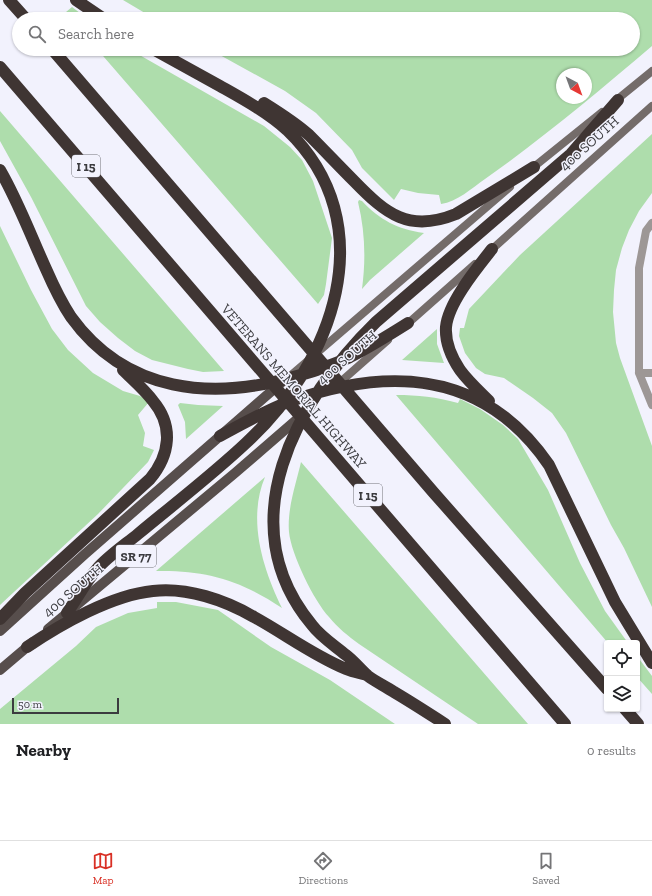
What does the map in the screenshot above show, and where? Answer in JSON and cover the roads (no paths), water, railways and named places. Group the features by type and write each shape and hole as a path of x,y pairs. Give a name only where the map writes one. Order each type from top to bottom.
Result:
{"highway":[{"path":"9,0 20,12"},
{"path":"76,0 94,12"},
{"path":"58,56 434,493 604,686"},
{"path":"168,57 224,81 294,122 308,134 376,204 391,213 406,219 428,221 456,214 534,167"},
{"path":"67,613 97,568 245,444 281,406 314,356 332,312 338,285 340,270 338,228 328,190 316,166 286,129 266,113 168,57"},
{"name":"VETERANS MEMORIAL HIGHWAY","path":"0,67 565,724"},
{"path":"445,724 368,676 350,658 320,635 296,603 285,579 276,546 274,512 278,477 284,457 317,393 340,362 360,339 388,312 571,154 618,100"},
{"path":"0,170 63,303 78,326 148,394 159,409 166,427 167,436 165,455 159,467 150,479 25,593 0,619"},
{"path":"492,249 478,266 454,304 448,318 446,335 451,353 460,371 502,415 531,441 549,465 615,602 652,663"},
{"path":"106,354 127,368 157,381 189,387 225,389 255,386 284,381 370,351 408,323"},
{"path":"220,436 249,417 317,393 371,383 396,381 425,383 452,388 478,399 502,415"},
{"path":"27,647 64,624 102,606 139,593 168,591 199,595 231,605 255,617 322,657 346,669 368,676"},
{"path":"628,712 638,724"}],"main road":[{"name":"400 SOUTH","path":"249,417 284,381 348,326 534,167 652,71"},
{"name":"400 SOUTH","path":"408,323 652,106"},
{"name":"400 SOUTH","path":"0,670 307,411 331,390 370,351"},
{"name":"400 SOUTH","path":"0,631 85,554 220,436"}],"lane":[{"path":"652,224 646,231 639,268 639,373 652,404"},
{"path":"639,373 652,373"}]}
